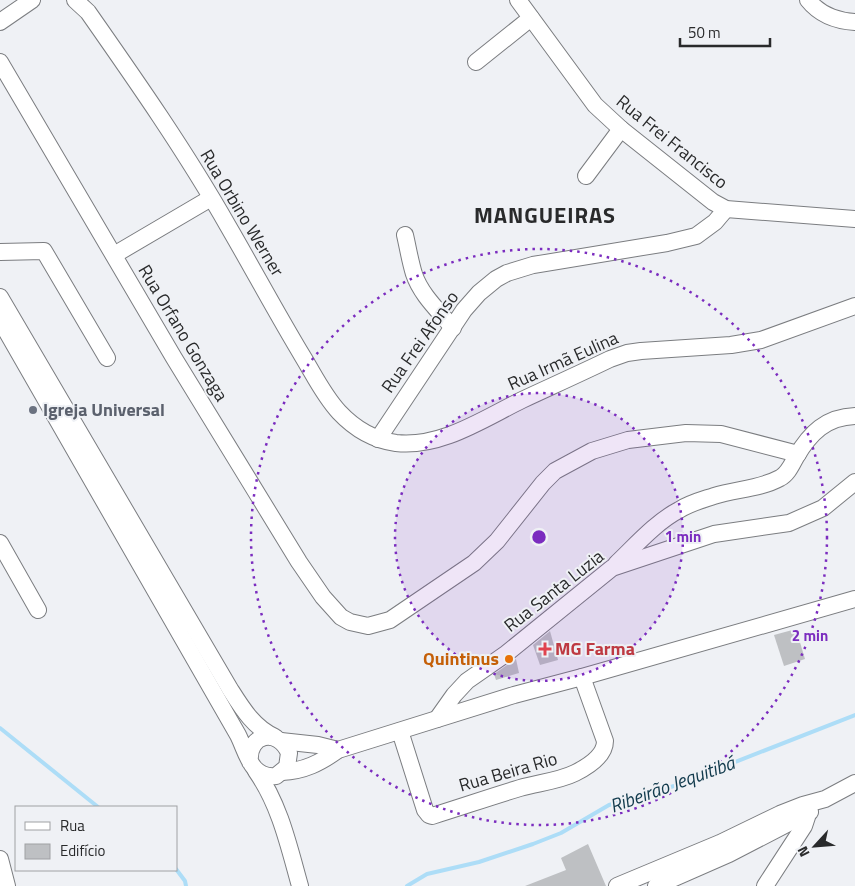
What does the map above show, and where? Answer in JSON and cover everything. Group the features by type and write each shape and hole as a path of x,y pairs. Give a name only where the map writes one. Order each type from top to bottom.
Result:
{"street":[{"path":"0,22 32,0"},
{"name":"Rua Orbino Werner","path":"75,0 88,12 155,107 211,198 324,393 337,411 347,420 359,430 378,439"},
{"name":"Rua Frei Francisco","path":"518,0 595,105 621,129 713,202 726,209 855,220"},
{"path":"808,0 824,14 836,19 855,22"},
{"path":"476,62 531,18"},
{"name":"Rua Orfano Gonzaga","path":"0,62 174,358 299,562 322,597 342,618 350,622 368,626 390,620 474,564 487,553 555,471 592,451 628,440 686,433 721,434 798,454"},
{"path":"586,176 621,129"},
{"path":"114,255 211,198"},
{"name":"Rua Frei Afonso","path":"378,439 464,310 478,293 496,279 507,273 533,265 667,243 696,236 716,222 726,209"},
{"path":"405,235 414,274 419,286 453,328"},
{"path":"0,252 44,251 107,358"},
{"path":"0,297 230,689 252,721 268,734 278,739 289,753 287,767 280,773 278,800 280,819"},
{"name":"Rua Irmã Eulina","path":"378,439 395,443 417,444 454,434 610,359 627,353 640,350 731,345 761,340 855,306"},
{"path":"0,320 238,735 253,767 269,791 280,819 300,886"},
{"path":"612,568 668,517 679,510 717,495 762,485 781,478 798,454 825,423 836,418 855,416"},
{"name":"Rua Santa Luzia","path":"437,719 454,694 468,681 514,647 612,568 714,534 789,523 823,508 855,482"},
{"path":"0,544 38,610"},
{"path":"338,750 268,736 255,742 249,755 253,767 269,776 294,772 316,765 338,750 514,695 855,599"},
{"name":"Rua Beira Rio","path":"400,731 425,810 432,816 520,788 573,774 600,755 605,741 582,677"},
{"path":"617,886 680,868 807,809 855,783"},
{"path":"764,886 804,826 807,809"},
{"path":"0,859 7,886"},
{"path":"656,886 680,868"}],"building":[{"path":"796,629 805,659 784,666 774,635"},
{"name":"MG Farma","path":"550,631 558,660 540,665 533,645"},
{"path":"516,659 519,673 496,680 494,674"},
{"path":"588,844 606,886 525,886 566,870 561,858"}],"waterway":[{"name":"Ribeirão Jequitibá","path":"407,886 427,874 479,862 533,844 561,833 609,805 674,786 855,715"},
{"name":"Ribeirão Jequitibá","path":"0,728 97,806"},
{"name":"Ribeirão Jequitibá","path":"178,871 185,881 186,886"}],"place":[{"name":"Igreja Universal","path":"33,410"},
{"name":"MG Farma","path":"545,649"},
{"name":"Quintinus","path":"509,659"}],"district":[{"name":"MANGUEIRAS","path":"545,215"}]}
